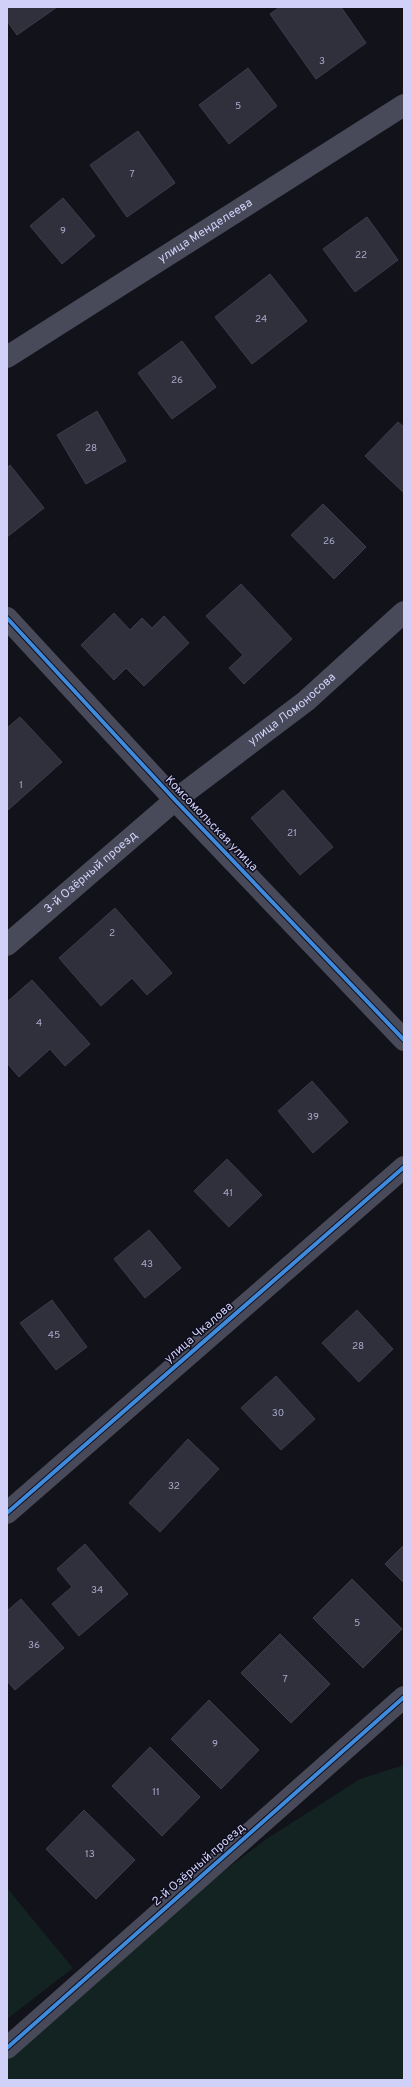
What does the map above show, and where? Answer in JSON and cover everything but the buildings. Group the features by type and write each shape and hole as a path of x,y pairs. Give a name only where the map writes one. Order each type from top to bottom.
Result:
{"street":[{"name":"улица Менделеева","path":"7,357 404,104"},
{"name":"улица Ломоносова","path":"175,800 306,701 404,612"},
{"name":"Комсомольская улица","path":"7,618 175,800 404,1040"},
{"name":"3-й Озёрный проезд","path":"7,945 175,800"},
{"name":"улица Чкалова","path":"7,1513 404,1167"},
{"name":"2-й Озёрный проезд","path":"7,2048 404,1697"}],"shaded area":[{"path":"404,1765 404,2080 7,2080 7,2060 191,1896 265,1840 360,1779"},
{"path":"7,1888 73,1968 7,2019"}],"cycle path":[{"path":"7,618 175,800 404,1040"},
{"path":"7,1513 404,1167"},
{"path":"7,2048 404,1697"}]}
